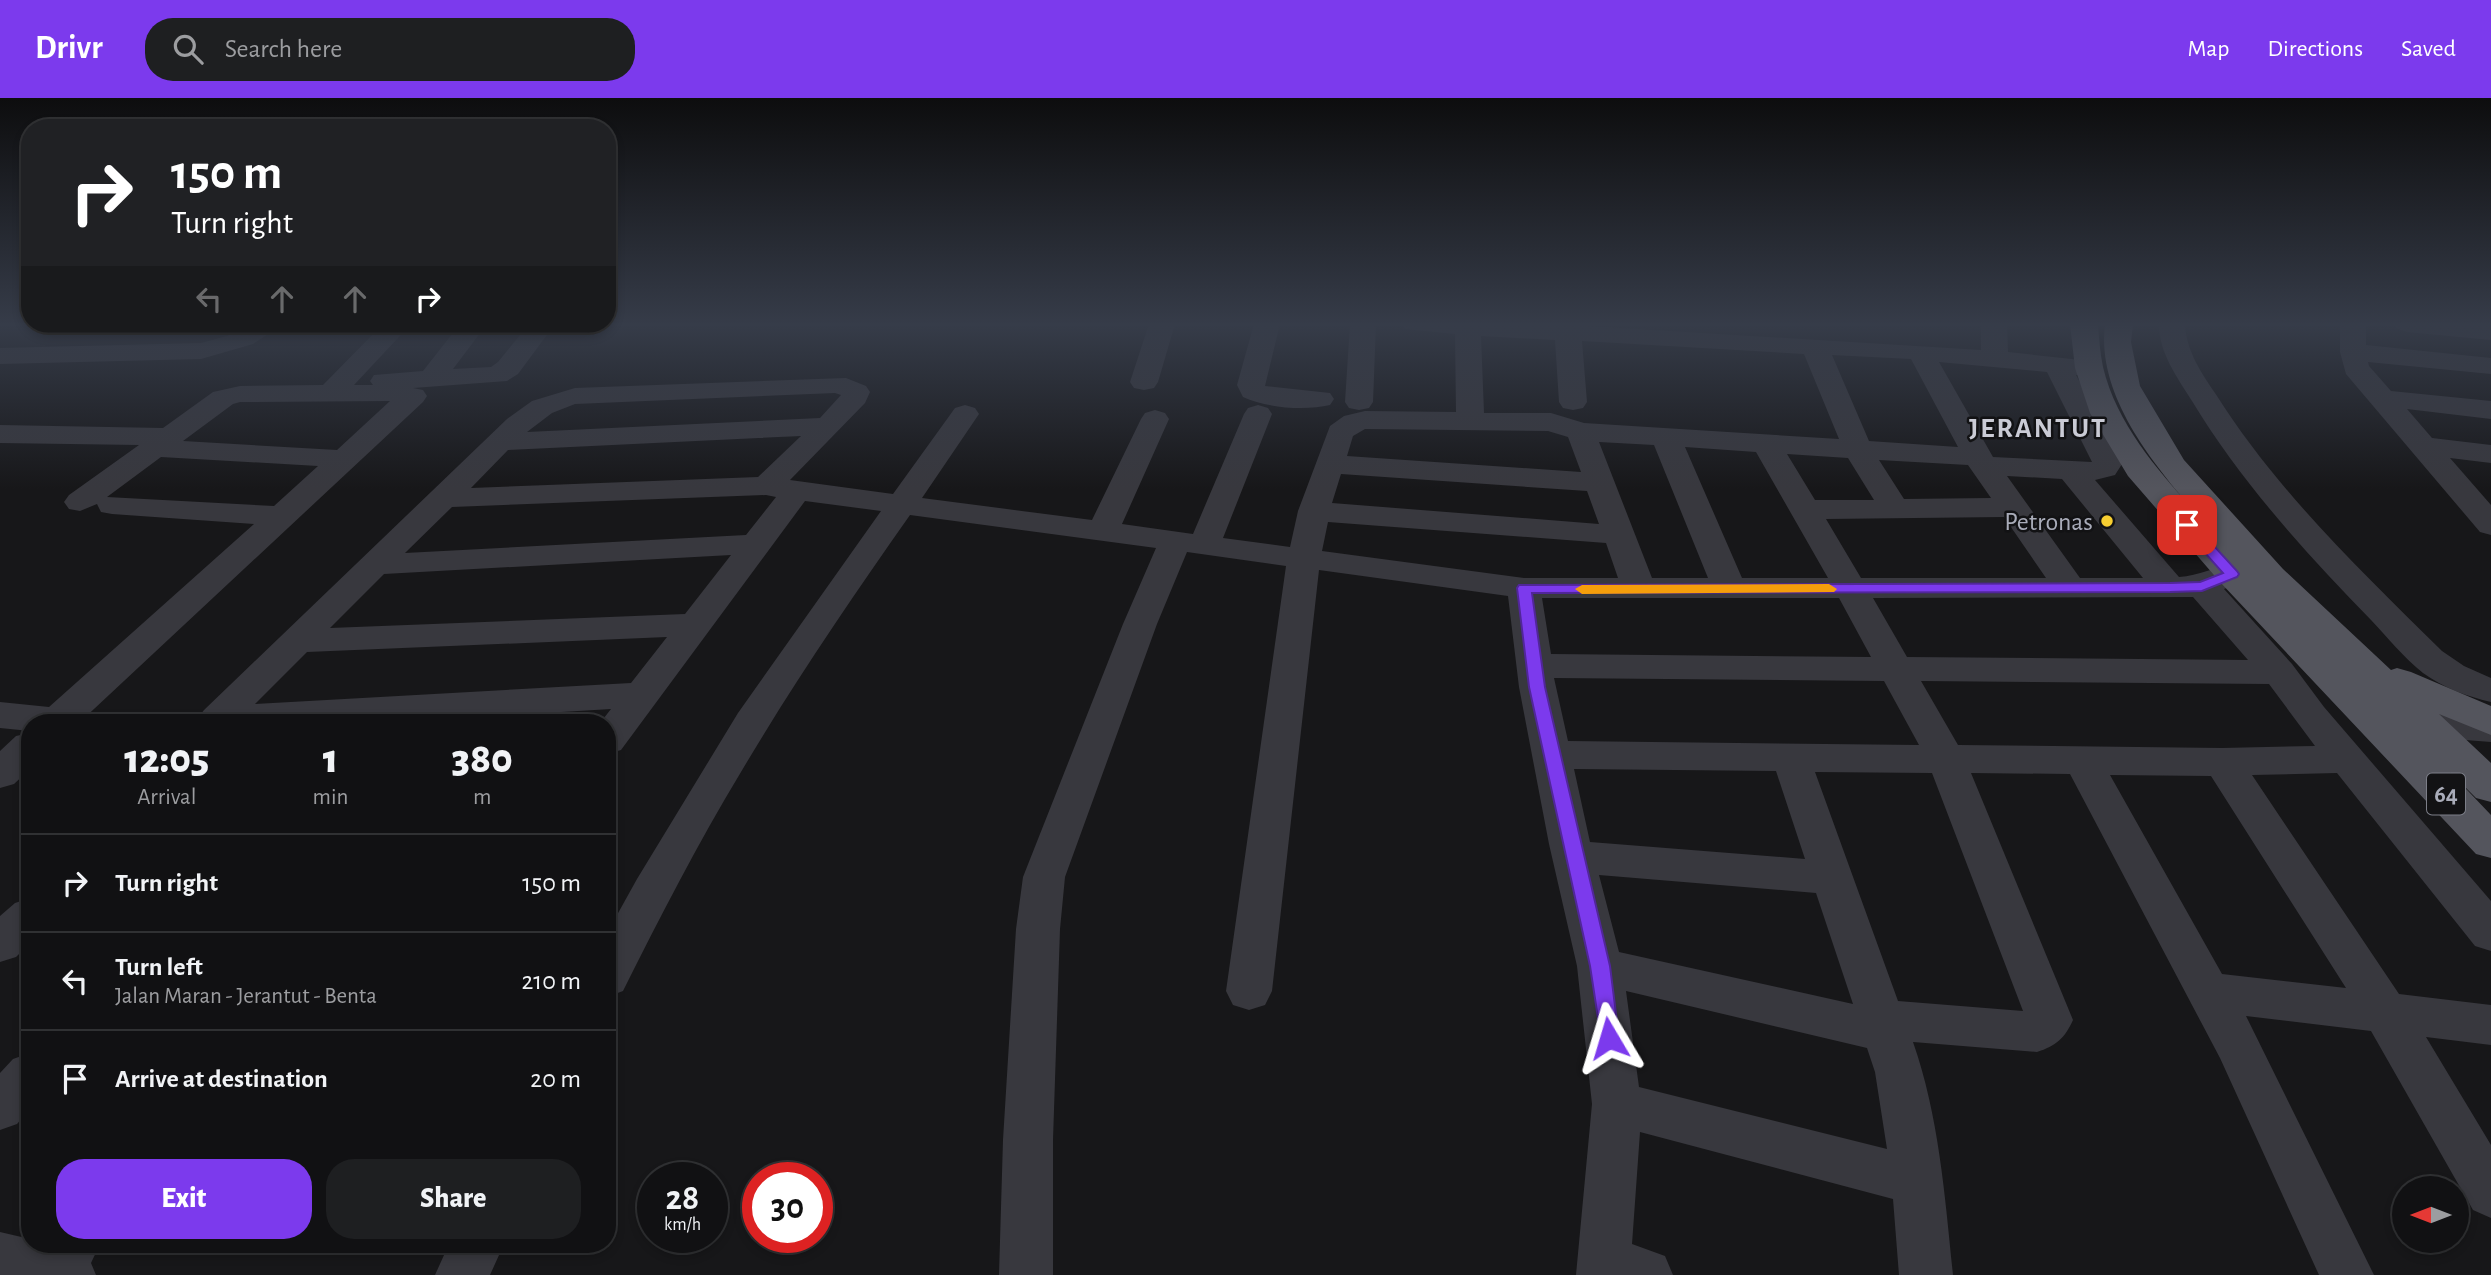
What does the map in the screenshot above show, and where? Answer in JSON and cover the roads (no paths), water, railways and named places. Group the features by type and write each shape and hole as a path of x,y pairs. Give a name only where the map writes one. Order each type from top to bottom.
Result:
{"main road":[{"name":"64","path":"2081,379 2139,469 2201,583 2417,732 2491,787"},
{"name":"64","path":"2124,379 2125,386 2171,465 2271,577 2364,665 2417,732 2491,842"},
{"path":"2364,665 2445,704 2491,721"}],"street":[{"path":"335,388 344,379"},
{"path":"80,502 223,398 240,394 457,379"},
{"path":"1253,379 1253,391 1264,396 1320,399"},
{"path":"1359,402 1360,379"},
{"path":"1469,379 1470,421"},
{"path":"1571,379 1573,401"},
{"path":"1820,379 1857,448 1895,509"},
{"path":"1925,379 2071,589"},
{"path":"1249,991 1304,558 1314,511 1340,432 1354,422 1365,420 1551,422 1581,432 1857,448 2070,470 2104,469 2107,464 2077,379"},
{"path":"2193,379 2218,422 2255,474 2295,521 2429,659 2466,683 2491,690"},
{"path":"2365,379 2421,446 2486,515"},
{"path":"222,714 500,442 547,402 575,396 835,385 852,388 856,396 825,426 782,488 757,544 616,729"},
{"path":"64,714 413,396 335,388"},
{"path":"2380,398 2491,410"},
{"path":"616,961 681,836 747,730 807,639 965,414"},
{"path":"1026,1275 1028,1140 1038,929 1044,877 1140,624 1189,543 1258,414"},
{"path":"1103,531 1155,419"},
{"path":"500,442 825,426"},
{"path":"1581,432 1639,589"},
{"path":"0,435 159,443 344,459"},
{"path":"1665,436 1730,589"},
{"path":"1600,966 1883,1026 2037,1032 2049,1020 1946,759 1765,442"},
{"path":"2421,446 2491,454"},
{"path":"1330,464 1601,483"},
{"path":"2070,470 2201,583 2270,661 2491,933"},
{"path":"445,498 782,488 1524,588 2071,589 2201,583"},
{"path":"112,505 281,516"},
{"path":"1805,510 2012,507"},
{"path":"1314,511 1621,535"},
{"path":"374,565 757,544"},
{"path":"1524,588 1534,666 1551,755 1600,966 1617,1104 1617,1271"},
{"path":"297,641 695,625"},
{"path":"1534,666 1895,668 2270,661 2417,732 2491,729"},
{"path":"330,714 642,695"},
{"path":"0,715 21,722"},
{"path":"0,774 21,754"},
{"path":"1551,755 2222,762 2348,759"},
{"path":"1791,758 1899,1072 1918,1181 1926,1275"},
{"path":"2082,760 2209,992 2277,1125 2347,1275"},
{"path":"2222,762 2310,892 2413,1055 2491,1193"},
{"path":"1573,857 1833,878"},
{"path":"0,944 21,924"},
{"path":"2209,992 2491,1025"},
{"path":"0,1108 21,1084"},
{"path":"1617,1104 1918,1181"},
{"path":"462,1275 473,1253"},
{"path":"0,1259 65,1263"}],"place":[{"name":"Petronas","path":"2107,521"}],"district":[{"name":"JERANTUT","path":"2038,427"}]}
